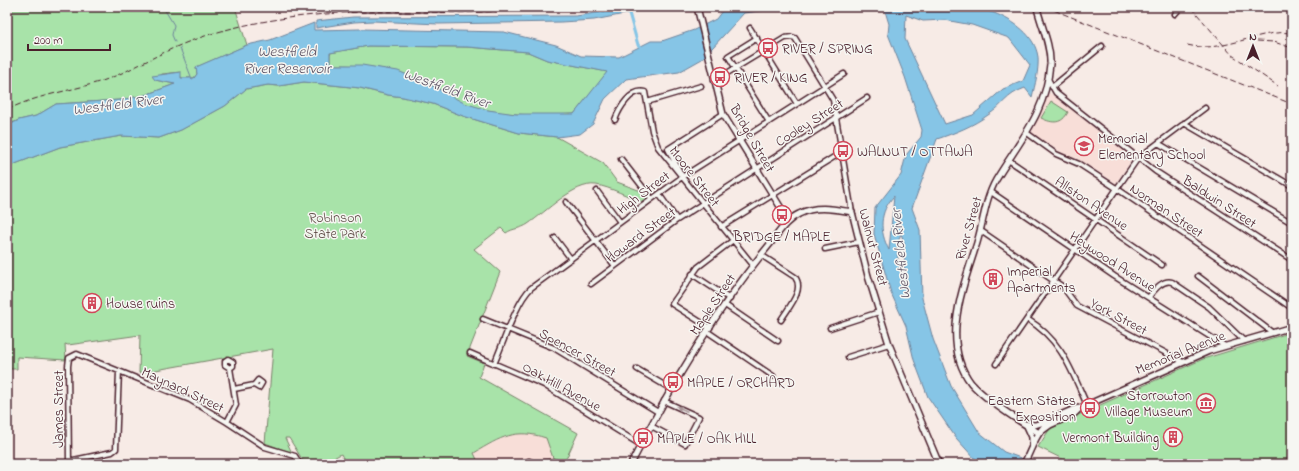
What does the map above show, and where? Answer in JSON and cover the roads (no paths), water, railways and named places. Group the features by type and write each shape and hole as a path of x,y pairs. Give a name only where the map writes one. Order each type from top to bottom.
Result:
{"main road":[{"name":"Bridge Street","path":"698,7 710,65 723,114 738,141 789,221"},
{"name":"River Street","path":"1037,8 1049,57 1048,78 1038,112 1028,133 991,192 981,231 957,308 956,327 959,355 964,370 974,385 1039,433"},
{"name":"Maple Street","path":"631,464 671,389 725,305 753,265 789,221 798,214 816,208 852,212"},
{"name":"Walnut Street","path":"852,212 859,242 889,344 939,464"},
{"name":"Memorial Avenue","path":"1024,464 1039,433 1045,424 1055,417 1087,405 1183,362 1225,346 1292,327"},
{"name":"Memorial Avenue","path":"1039,433 1050,425 1074,414 1080,408"},
{"path":"1032,447 1032,437 1025,424 1037,424 1055,417"}],"street":[{"path":"1175,14 1181,7"},
{"path":"750,28 797,104"},
{"name":"Walnut Street","path":"765,51 785,38 793,37 798,41 834,100 852,212"},
{"path":"757,38 728,56 769,122"},
{"path":"1052,87 1102,46"},
{"path":"714,81 765,51"},
{"name":"High Street","path":"494,364 528,291 682,177 844,74"},
{"name":"Baldwin Street","path":"1048,78 1056,93 1138,158 1230,221 1292,260"},
{"path":"647,102 701,86"},
{"name":"Moore Street","path":"615,120 619,110 629,99 641,92 645,93 652,131 656,143 672,167 682,177 702,204 753,265"},
{"name":"Cooley Street","path":"702,204 867,98"},
{"path":"996,364 1095,218 1138,158 1205,108"},
{"path":"682,177 668,149 723,114"},
{"path":"1184,123 1292,186"},
{"name":"Norman Street","path":"1028,133 1056,154 1079,164 1116,188 1292,308"},
{"path":"1158,143 1292,223"},
{"path":"721,227 842,152"},
{"path":"621,159 652,199"},
{"name":"Allston Avenue","path":"1010,161 1162,265"},
{"path":"597,191 620,222"},
{"name":"Heywood Avenue","path":"991,192 1074,249 1225,346"},
{"path":"659,194 677,220"},
{"path":"566,202 615,266"},
{"name":"Howard Street","path":"592,284 677,220 702,204"},
{"name":"York Street","path":"981,231 1053,280 1068,292 1078,306 1183,362"},
{"path":"555,238 570,259"},
{"path":"732,241 705,261 692,274 672,304 774,376"},
{"path":"825,249 859,242"},
{"path":"761,255 795,277 798,281 798,290 781,320"},
{"path":"692,274 730,299"},
{"path":"1198,276 1273,332"},
{"path":"1148,297 1160,285 1166,282 1172,282 1209,307 1244,341"},
{"path":"725,305 778,341"},
{"path":"830,328 879,312"},
{"name":"Spencer Street","path":"483,319 560,351 658,412"},
{"path":"1027,319 1044,330 1058,346 1087,405"},
{"path":"848,357 889,344"},
{"name":"Oak Hill Avenue","path":"470,353 544,385 640,445"},
{"name":"Maynard Street","path":"72,355 80,355 190,400 265,447 295,456 300,464"},
{"name":"James Street","path":"69,463 68,366 69,358 72,355"},
{"path":"227,422 236,405 230,368"},
{"path":"637,369 671,389"},
{"path":"69,463 112,452 116,449 119,371"},
{"path":"234,389 254,385"},
{"path":"651,426 684,444 699,417 664,401"},
{"path":"523,464 529,460 535,464"},
{"path":"538,464 552,462 564,464"}],"water":[{"path":"725,7 770,7 767,10 744,13 702,59 679,72 626,79 605,99 593,124 580,134 557,137 519,133 463,116 433,104 360,88 304,82 279,86 268,85 246,89 225,106 181,130 159,138 121,136 60,147 7,167 7,126 19,120 36,116 56,104 120,100 145,95 175,84 155,80 152,76 181,72 181,78 194,78 197,74 196,67 247,45 270,40 314,23 314,30 360,29 504,32 556,45 581,56 619,57 651,41 662,41 694,30 716,19","holes":["368,46 467,47 528,52 547,60 607,72 574,114 516,114 488,110 464,103 429,84 398,71 362,65 330,65 330,53"]},
{"path":"882,7 927,7 942,10 977,10 991,12 1002,16 1016,25 1033,42 1036,49 1038,67 1032,97 1025,88 1018,91 976,123 937,139 912,208 920,230 922,298 933,339 951,386 979,432 1004,452 1037,464 983,464 975,459 956,438 928,397 914,360 906,326 891,293 874,234 875,208 901,175 906,155 921,137 922,130 905,77 888,34 889,24 885,11","holes":["906,15 923,21 945,20 972,25 1009,38 1030,65 1023,81 1003,89 973,115 945,124 905,39","894,196 889,250 883,236 882,229 883,215 889,202","901,233 904,243 905,280 900,269 898,257 899,239"]},
{"path":"627,8 631,9 630,13 594,20 438,24 373,21 354,22 316,28 316,21 353,17 576,16"}],"waterway":[{"path":"163,7 174,25 172,35 175,42"},
{"path":"626,11 629,13 638,45 643,48"},
{"path":"180,48 192,79"}],"railway":[{"path":"7,110 43,96 105,80 199,38 231,28 265,21 343,13 483,12 539,7"},
{"path":"1046,7 1292,104"},
{"path":"1191,7 1232,55 1278,86"},
{"path":"1187,45 1201,47 1215,46 1266,34 1292,33"},
{"path":"1257,41 1274,42 1292,48"}],"place":[{"name":"RIVER / SPRING","path":"768,48"},
{"name":"RIVER / KING","path":"720,77"},
{"name":"Memorial Elementary School","path":"1084,146"},
{"name":"WALNUT / OTTAWA","path":"843,151"},
{"name":"BRIDGE / MAPLE","path":"782,215"},
{"name":"Imperial Apartments","path":"993,279"},
{"name":"House ruins","path":"92,303"},
{"name":"MAPLE / ORCHARD","path":"673,382"},
{"name":"Storrowton Village Museum","path":"1206,403"},
{"name":"Eastern States Exposition","path":"1090,408"},
{"name":"Vermont Building","path":"1173,437"},
{"name":"MAPLE / OAK HILL","path":"643,438"}],"water label":[{"name":"Westfield River Reservoir","path":"287,60"},
{"name":"Westfield River","path":"447,88"},
{"name":"Westfield River","path":"118,104"},
{"name":"Westfield River","path":"900,254"}],"park label":[{"name":"Robinson State Park","path":"335,226"}]}
